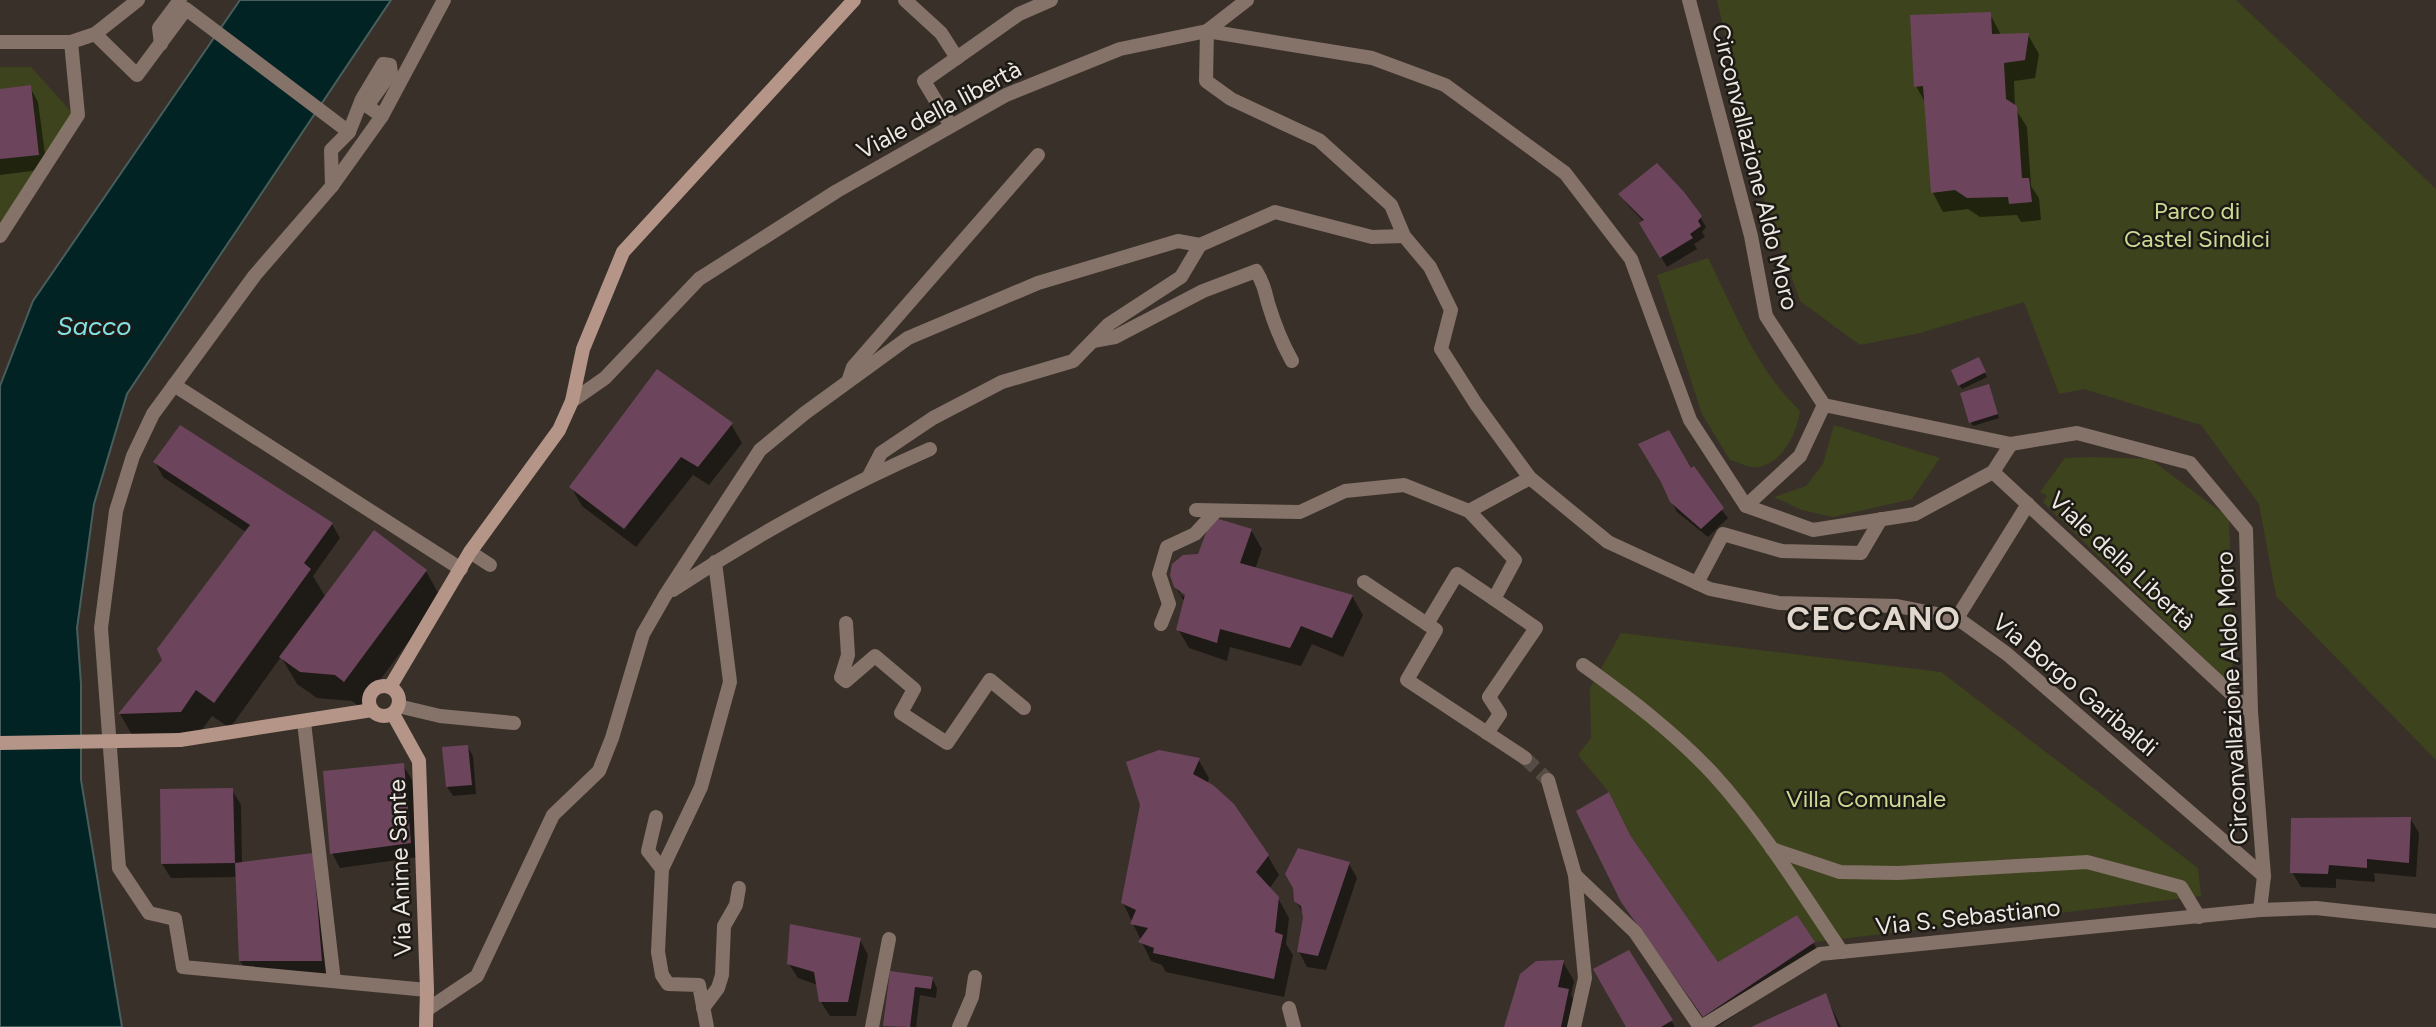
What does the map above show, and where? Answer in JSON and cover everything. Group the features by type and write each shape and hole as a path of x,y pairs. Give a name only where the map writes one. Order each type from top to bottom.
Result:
{"main road":[{"path":"390,687 470,552 559,430 572,401 583,349 623,252 854,0"},
{"path":"390,687 400,699 395,710 385,716 377,715 372,710 370,696 375,689 390,687"},
{"path":"0,743 180,740 372,710"},
{"name":"Via Anime Sante","path":"395,710 419,761 428,1009 426,1027"}],"street":[{"path":"0,42 71,42 95,34 138,0"},
{"path":"427,990 183,967 175,919 149,913 119,869 101,628 119,500 133,456 153,414 255,275 332,186 382,116 444,0"},
{"path":"905,0 941,33 957,58"},
{"path":"951,126 924,81 1019,14 1051,0"},
{"path":"1207,31 1247,0"},
{"name":"Circonvallazione Aldo Moro","path":"1689,0 1751,236 1766,316 1824,405 2011,444 2077,433 2190,463 2246,530 2250,712 2264,876"},
{"path":"95,34 137,75 189,7 349,132"},
{"name":"Viale della libertà","path":"572,401 605,378 699,279 837,191 1006,95 1120,49 1207,31 1372,58 1445,85 1565,173 1631,259 1690,420 1746,506"},
{"name":"Via Borgo Garibaldi","path":"1207,31 1206,81 1231,99 1319,140 1391,205 1404,236 1430,267 1451,310 1441,349 1476,404 1530,478 1608,542 1710,589 1779,603 1897,606 1957,618 2007,654 2264,876"},
{"path":"0,236 78,115 71,42"},
{"path":"332,186 331,150 349,132 362,99 383,64 390,65 391,73 368,106 382,116"},
{"path":"849,380 853,367 1038,155"},
{"path":"428,1009 477,976 553,815 599,771 643,634 666,594 760,450 805,412 908,338 1038,283 1178,241 1200,245 1275,212 1373,237 1404,236"},
{"path":"869,476 881,453 933,418 1002,382 1073,360 1109,324 1181,277 1200,245"},
{"path":"1093,341 1115,337 1203,291 1256,271 1264,283 1283,345 1292,361"},
{"path":"174,385 461,569"},
{"path":"1824,405 1800,456 1746,506 1814,530 1915,514 1993,472 2011,444"},
{"path":"666,594 715,562 869,476 930,449"},
{"name":"Viale della Libertà","path":"1993,472 2250,712"},
{"path":"1469,511 1530,478"},
{"path":"1196,510 1300,512 1345,491 1404,485 1469,511 1515,560 1494,599"},
{"name":"Viale della libertà","path":"1957,618 2028,504"},
{"path":"1161,624 1169,604 1159,574 1167,547 1195,534 1216,511"},
{"path":"1697,583 1723,534 1782,551 1861,553 1881,519"},
{"path":"470,552 490,565"},
{"path":"707,1027 699,985 668,984 662,975 658,951 662,869 701,787 730,682 715,562"},
{"path":"1426,624 1457,574 1536,628 1489,697 1500,714 1487,733"},
{"path":"1364,582 1436,630 1407,681 1525,758"},
{"path":"846,623 848,655 841,677 846,681 875,656 914,689 901,713 947,743 990,680 1024,708"},
{"path":"1583,665 1637,704 1714,775 1772,849 1842,952"},
{"path":"395,710 513,723"},
{"path":"304,722 334,981"},
{"path":"1548,780 1575,875 1585,978 1574,1027"},
{"path":"656,817 648,851 662,869"},
{"path":"1772,849 1840,872 1898,873 2087,862 2181,887 2199,917"},
{"name":"Via S. Sebastiano","path":"1575,875 1634,932 1700,1027 1820,954 2260,910"},
{"path":"2264,876 2260,910 2316,908 2436,921"},
{"path":"703,1008 718,988 722,975 724,926 736,905 739,888"},
{"path":"872,1027 889,939"},
{"path":"959,1027 972,997 975,977"},
{"path":"1289,1007 1294,1027"}],"green space":[{"name":"Parco di Castel Sindici","path":"1717,0 2236,0 2436,189 2436,760 2276,596 2259,504 2201,425 2084,389 2059,394 2024,302 1920,333 1860,345 1800,301 1760,187"},
{"path":"0,67 31,67 73,114 0,230"},
{"path":"1708,258 1759,358 1771,377 1800,411 1795,430 1785,448 1779,456 1762,466 1752,467 1730,460 1702,414 1657,275"},
{"path":"1834,425 1940,458 1912,499 1833,517 1802,510 1774,497 1806,486 1823,464"},
{"path":"2065,458 2150,459 2229,518 2234,661 2226,680 2043,502 2047,496 2040,492"},
{"name":"Villa Comunale","path":"1621,633 1941,672 2198,868 2201,896 1815,942 1797,915 1718,962 1630,835 1609,792 1578,755 1591,738 1590,688"}],"water":[{"name":"Sacco","path":"240,0 391,0 127,394 94,504 77,628 81,684 81,780 122,1027 0,1027 0,386 33,301"}],"building":[{"path":"1991,12 1992,34 2029,33 2025,60 2004,63 2006,99 2017,106 2022,178 2029,178 2032,202 2009,204 2008,197 1967,198 1955,190 1931,193 1923,86 1914,87 1910,15"},
{"path":"31,85 39,155 0,159 0,89"},
{"path":"1657,163 1702,216 1698,221 1701,226 1690,234 1693,238 1660,258 1639,223 1644,220 1618,194"},
{"path":"1979,357 1986,372 1958,386 1951,370"},
{"path":"657,369 733,423 698,467 681,457 624,529 569,487"},
{"path":"1989,384 1998,414 1969,423 1960,393"},
{"path":"180,425 333,523 304,563 311,569 214,703 196,690 181,712 118,714 162,660 157,649 250,525 153,462"},
{"path":"1669,430 1691,468 1694,466 1724,508 1701,529 1670,502 1638,444"},
{"path":"1212,517 1252,529 1240,563 1353,595 1332,638 1301,626 1290,648 1220,629 1217,643 1176,630 1185,595 1174,587 1170,575 1172,564 1183,555 1198,554"},
{"path":"374,530 427,570 344,682 335,675 300,672 279,657"},
{"path":"468,745 472,785 446,787 442,747"},
{"path":"1159,750 1200,758 1193,774 1213,785 1234,804 1269,855 1256,872 1279,897 1275,932 1283,935 1274,979 1153,953 1154,948 1138,942 1148,928 1130,924 1136,910 1121,903 1140,805 1126,762"},
{"path":"404,763 411,843 330,854 323,771"},
{"path":"233,788 235,863 161,864 160,789"},
{"path":"1609,792 1630,835 1718,962 1797,915 1815,942 1703,1017 1621,902 1576,811"},
{"path":"2411,817 2409,863 2367,859 2367,868 2329,865 2328,874 2290,873 2291,818"},
{"path":"1298,848 1350,862 1318,956 1297,952 1303,918 1301,906 1294,901 1293,888 1285,874"},
{"path":"313,853 322,961 239,961 235,863"},
{"path":"790,924 861,938 848,1002 819,1002 814,972 787,964"},
{"path":"1629,950 1673,1020 1661,1027 1626,1027 1593,969"},
{"path":"1564,960 1558,987 1569,989 1561,1027 1504,1027 1520,974 1536,961"},
{"path":"890,971 933,977 931,989 915,987 910,1027 883,1026"},
{"path":"1826,993 1838,1027 1751,1027"}],"tunnel":[{"path":"1525,758 1548,780"}],"district":[{"name":"CECCANO","path":"1874,619"}]}
